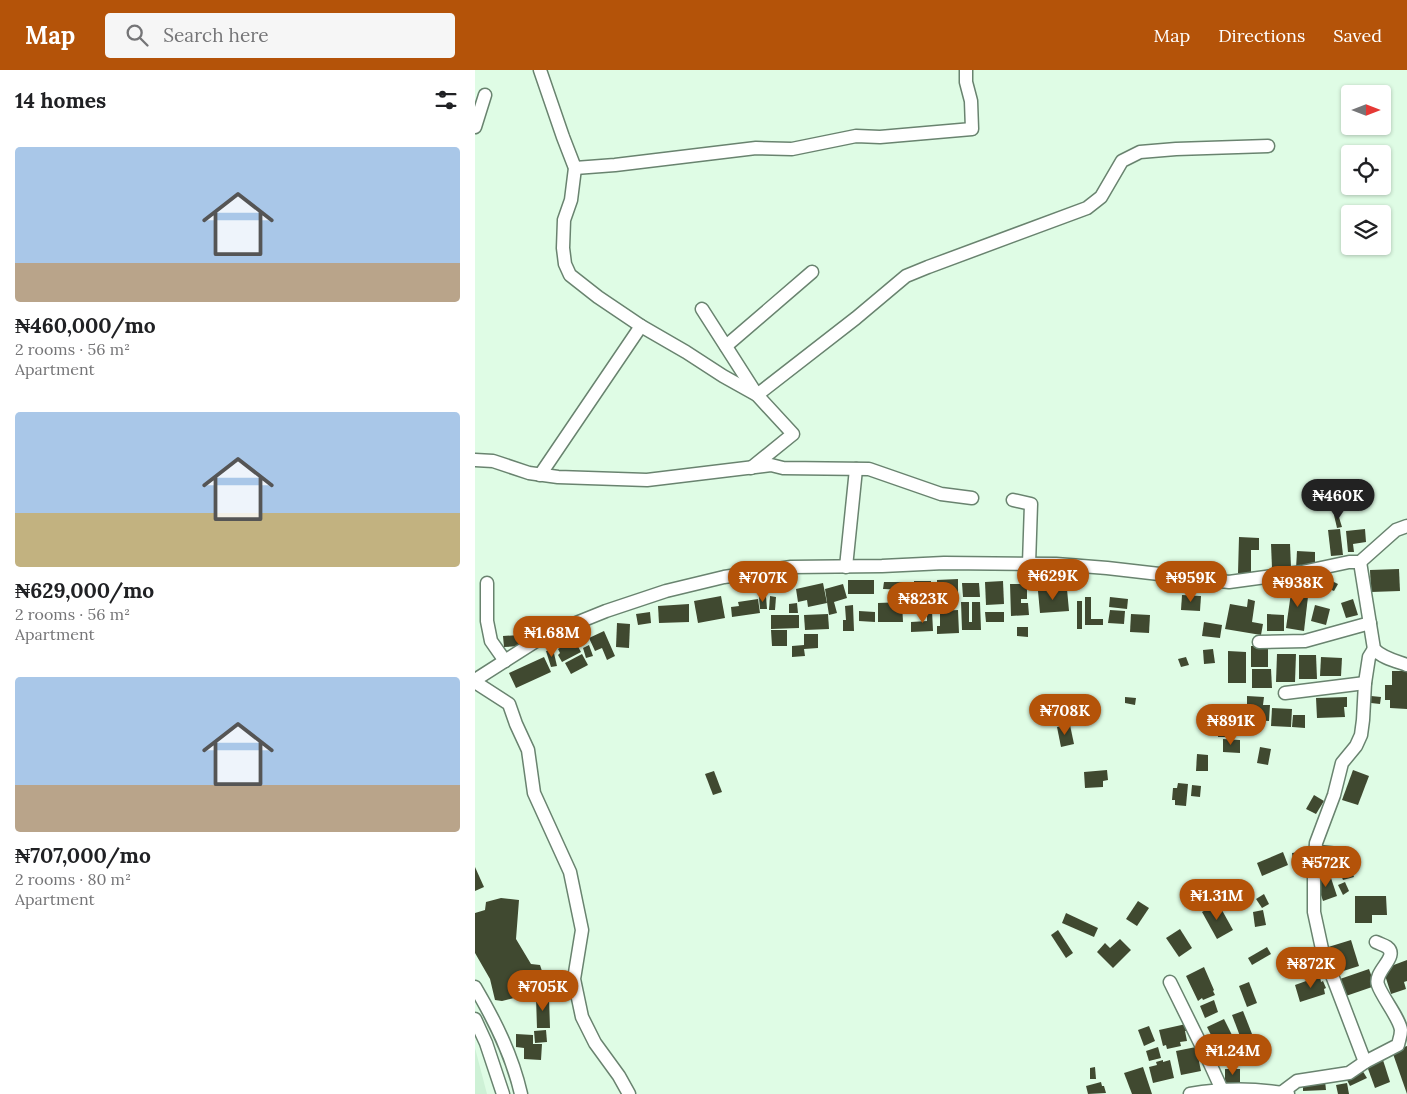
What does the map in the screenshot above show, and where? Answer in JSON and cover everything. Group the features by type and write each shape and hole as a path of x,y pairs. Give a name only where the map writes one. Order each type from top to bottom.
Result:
{"street":[{"path":"540,70 575,168 571,200 564,220 563,248 565,264 571,275 598,297 641,326 757,395"},
{"path":"575,168 756,148 793,149 856,136 880,138 973,129 966,70"},
{"path":"476,121 485,94"},
{"path":"757,395 856,318 906,276 1087,208 1101,197 1122,161 1140,152 1268,146"},
{"path":"726,346 812,272"},
{"path":"702,309 757,395 793,434 751,468"},
{"path":"540,475 641,326"},
{"path":"475,460 493,461 540,475 647,480 771,466 783,468 869,469 941,494 973,498"},
{"path":"847,566 856,469"},
{"path":"1013,500 1031,504 1029,564"},
{"path":"629,1094 619,1076 595,1043 582,1016 574,979 581,930 570,872 534,793 528,750 509,704 475,681 544,636 606,611 667,590 724,576 781,568 944,563 1056,564 1229,582 1302,572 1349,562 1361,562 1396,530 1407,526"},
{"path":"1361,562 1374,649 1384,657 1407,665"},
{"path":"487,583 487,621 491,641 505,661"},
{"path":"1259,642 1305,641 1370,623"},
{"path":"1365,1062 1322,949 1314,912 1314,875 1316,843 1334,796 1342,763 1356,746 1361,735 1365,683 1369,657 1374,649"},
{"path":"1285,693 1365,683"},
{"path":"1190,1094 1241,1089 1285,1093 1297,1080 1349,1073 1397,1045 1401,1037 1401,1028 1377,983 1379,973 1390,959 1389,950 1376,942"},
{"path":"1170,982 1222,1090"},
{"path":"475,987 502,1038 521,1094"},
{"path":"475,1020 489,1052 503,1094"}],"shaded area":[{"path":"475,1048 487,1094 475,1094"}],"building":[{"path":"1338,514 1342,527 1337,528 1334,515"},
{"path":"1340,529 1343,555 1331,556 1328,530"},
{"path":"1365,529 1366,542 1353,544 1354,552 1348,552 1346,531"},
{"path":"1239,537 1259,538 1259,550 1251,550 1251,573 1238,573"},
{"path":"1271,544 1290,544 1291,567 1272,568"},
{"path":"1297,551 1315,552 1315,569 1296,569"},
{"path":"1399,569 1400,591 1371,592 1370,570"},
{"path":"958,579 958,594 937,594 937,580"},
{"path":"848,580 874,580 874,594 848,594"},
{"path":"1330,580 1338,584 1334,591 1327,588"},
{"path":"914,581 931,581 932,610 923,610 923,597 914,598"},
{"path":"1003,581 1004,604 986,605 985,582"},
{"path":"884,582 908,582 908,590 883,589"},
{"path":"823,583 827,603 808,607 807,600 798,602 796,589"},
{"path":"962,583 979,583 980,597 963,597"},
{"path":"843,584 847,598 834,602 837,613 829,615 825,589"},
{"path":"1010,584 1027,584 1027,599 1021,599 1021,603 1028,603 1029,615 1011,616"},
{"path":"1292,586 1309,588 1304,631 1286,628"},
{"path":"1067,589 1069,611 1040,613 1038,591"},
{"path":"954,594 955,609 938,610 937,595"},
{"path":"1182,595 1201,596 1200,611 1181,610"},
{"path":"721,596 725,618 698,623 694,601"},
{"path":"766,596 767,609 760,609 759,597"},
{"path":"770,596 776,597 775,610 769,610"},
{"path":"1085,597 1091,597 1091,619 1103,619 1103,625 1085,625"},
{"path":"1110,597 1128,599 1127,609 1109,607"},
{"path":"758,599 760,613 732,617 731,607 739,606 738,602"},
{"path":"1248,599 1255,601 1252,622 1263,624 1261,635 1225,629 1230,604 1247,607"},
{"path":"1353,599 1358,615 1346,618 1341,603"},
{"path":"1077,601 1082,601 1082,629 1077,629"},
{"path":"902,602 903,622 878,622 878,603"},
{"path":"961,602 969,602 969,622 972,622 972,602 980,602 981,630 962,630"},
{"path":"797,603 798,613 789,613 789,604"},
{"path":"689,604 689,622 659,623 658,606"},
{"path":"853,605 854,631 843,631 843,620 846,620 845,606"},
{"path":"1315,605 1330,609 1326,625 1311,621"},
{"path":"932,610 933,631 911,632 911,622 927,621 927,611"},
{"path":"958,610 959,633 937,634 937,626 940,626 940,611"},
{"path":"1110,610 1125,611 1124,624 1108,623"},
{"path":"859,611 875,612 875,622 859,621"},
{"path":"650,612 651,623 638,625 636,614"},
{"path":"985,612 1004,612 1004,622 986,622"},
{"path":"828,614 829,629 805,630 804,615"},
{"path":"1131,614 1150,615 1149,633 1130,632"},
{"path":"1267,614 1284,615 1284,631 1267,631"},
{"path":"771,615 799,615 799,628 771,629"},
{"path":"1204,622 1222,625 1220,638 1202,636"},
{"path":"617,623 630,624 629,648 616,647"},
{"path":"1017,627 1028,627 1028,637 1017,636"},
{"path":"771,630 787,630 787,646 772,646"},
{"path":"604,631 615,656 607,660 602,648 595,651 589,638"},
{"path":"804,634 818,634 818,648 804,649 805,656 792,657 792,646 804,645"},
{"path":"521,635 521,646 504,647 503,636"},
{"path":"574,639 581,652 562,662 558,655 560,653 558,649"},
{"path":"589,645 593,656 586,658 583,648"},
{"path":"1251,646 1268,646 1268,667 1251,667"},
{"path":"553,649 557,666 551,667 546,651"},
{"path":"1213,649 1215,663 1204,664 1203,650"},
{"path":"1228,651 1246,652 1246,683 1228,683"},
{"path":"582,654 588,665 571,674 565,663"},
{"path":"1277,654 1296,654 1295,682 1276,682"},
{"path":"1299,655 1316,655 1317,679 1299,679"},
{"path":"544,657 551,672 516,688 509,673"},
{"path":"1186,657 1189,665 1181,667 1178,659"},
{"path":"1321,657 1342,658 1341,676 1320,676"},
{"path":"1252,669 1271,669 1272,688 1252,688"},
{"path":"1392,671 1407,671 1407,709 1390,708 1390,700 1385,700 1385,685 1392,685"},
{"path":"1247,696 1264,697 1263,705 1270,705 1269,721 1249,720 1250,705 1247,704"},
{"path":"1371,696 1381,697 1380,704 1371,703"},
{"path":"1125,697 1136,698 1135,705 1125,703"},
{"path":"1347,697 1347,707 1344,707 1345,717 1317,718 1316,698"},
{"path":"1272,708 1292,709 1291,727 1271,726"},
{"path":"1293,715 1305,715 1305,728 1292,727"},
{"path":"1218,722 1232,722 1232,737 1218,737"},
{"path":"1070,725 1074,744 1061,747 1057,727"},
{"path":"1223,739 1240,740 1240,753 1223,752"},
{"path":"1260,747 1271,749 1268,765 1257,763"},
{"path":"1197,754 1208,755 1208,771 1196,771"},
{"path":"1107,770 1108,780 1103,781 1103,787 1085,788 1084,772"},
{"path":"1353,770 1369,776 1358,805 1342,800"},
{"path":"714,771 722,792 713,795 705,774"},
{"path":"1178,783 1188,784 1186,806 1175,805 1175,800 1172,800 1173,788 1177,788"},
{"path":"1192,785 1201,786 1200,797 1191,796"},
{"path":"1314,795 1324,801 1316,814 1306,809"},
{"path":"1321,845 1334,846 1333,866 1321,865"},
{"path":"1283,852 1288,865 1262,876 1257,863"},
{"path":"1299,852 1301,867 1294,868 1292,853"},
{"path":"1303,852 1310,852 1311,870 1303,870"},
{"path":"475,867 484,887 475,891"},
{"path":"1352,872 1354,877 1343,880 1341,875"},
{"path":"1330,875 1337,896 1323,901 1316,880"},
{"path":"1345,882 1349,891 1343,895 1338,885"},
{"path":"1264,894 1269,904 1262,908 1256,899"},
{"path":"1355,896 1386,896 1387,915 1372,915 1372,923 1355,923"},
{"path":"501,898 519,900 516,939 531,964 540,965 543,974 547,975 550,989 502,1001 495,1000 490,979 475,953 475,913 485,910 486,902"},
{"path":"1138,901 1149,908 1137,926 1126,919"},
{"path":"1218,903 1233,930 1217,939 1202,912"},
{"path":"1263,910 1266,925 1255,927 1253,912"},
{"path":"1066,913 1098,928 1094,937 1062,923"},
{"path":"1180,929 1192,948 1179,957 1166,938"},
{"path":"1058,930 1073,953 1066,958 1051,935"},
{"path":"1120,939 1131,950 1113,968 1097,952 1105,943 1110,948"},
{"path":"1351,940 1359,966 1337,973 1325,948"},
{"path":"1267,947 1271,954 1252,965 1248,958"},
{"path":"1407,960 1407,981 1404,982 1406,989 1391,994 1383,969"},
{"path":"1204,967 1215,995 1198,1001 1186,976"},
{"path":"1369,969 1375,986 1343,997 1337,980"},
{"path":"1320,976 1321,982 1323,981 1326,988 1324,989 1325,994 1300,1002 1295,985"},
{"path":"1249,982 1257,1003 1247,1007 1239,986"},
{"path":"536,997 549,997 550,1028 537,1028"},
{"path":"1214,1000 1218,1012 1205,1018 1200,1006"},
{"path":"1243,1011 1254,1039 1243,1044 1232,1015"},
{"path":"1224,1019 1232,1035 1215,1043 1207,1027"},
{"path":"1186,1024 1188,1031 1185,1031 1187,1041 1180,1042 1181,1046 1167,1049 1166,1045 1163,1046 1159,1030"},
{"path":"1149,1026 1155,1041 1144,1046 1138,1030"},
{"path":"546,1030 547,1042 535,1043 534,1031"},
{"path":"516,1034 533,1035 533,1044 542,1044 541,1060 524,1059 524,1048 516,1047"},
{"path":"1407,1046 1407,1094 1392,1051"},
{"path":"1158,1047 1161,1058 1149,1061 1146,1051"},
{"path":"1196,1047 1201,1071 1181,1075 1176,1051"},
{"path":"1163,1060 1163,1062 1170,1060 1174,1078 1153,1083 1149,1067 1157,1065 1156,1062"},
{"path":"1383,1060 1390,1082 1375,1088 1367,1066"},
{"path":"1095,1067 1096,1079 1090,1079 1090,1068"},
{"path":"1143,1067 1152,1094 1132,1094 1124,1073"},
{"path":"1225,1069 1240,1069 1240,1083 1225,1083"},
{"path":"1362,1070 1367,1078 1350,1086 1346,1078"},
{"path":"1325,1081 1326,1090 1303,1091 1303,1082"},
{"path":"1101,1082 1106,1093 1088,1094 1086,1086"},
{"path":"1347,1083 1349,1094 1338,1094 1336,1085"}]}
